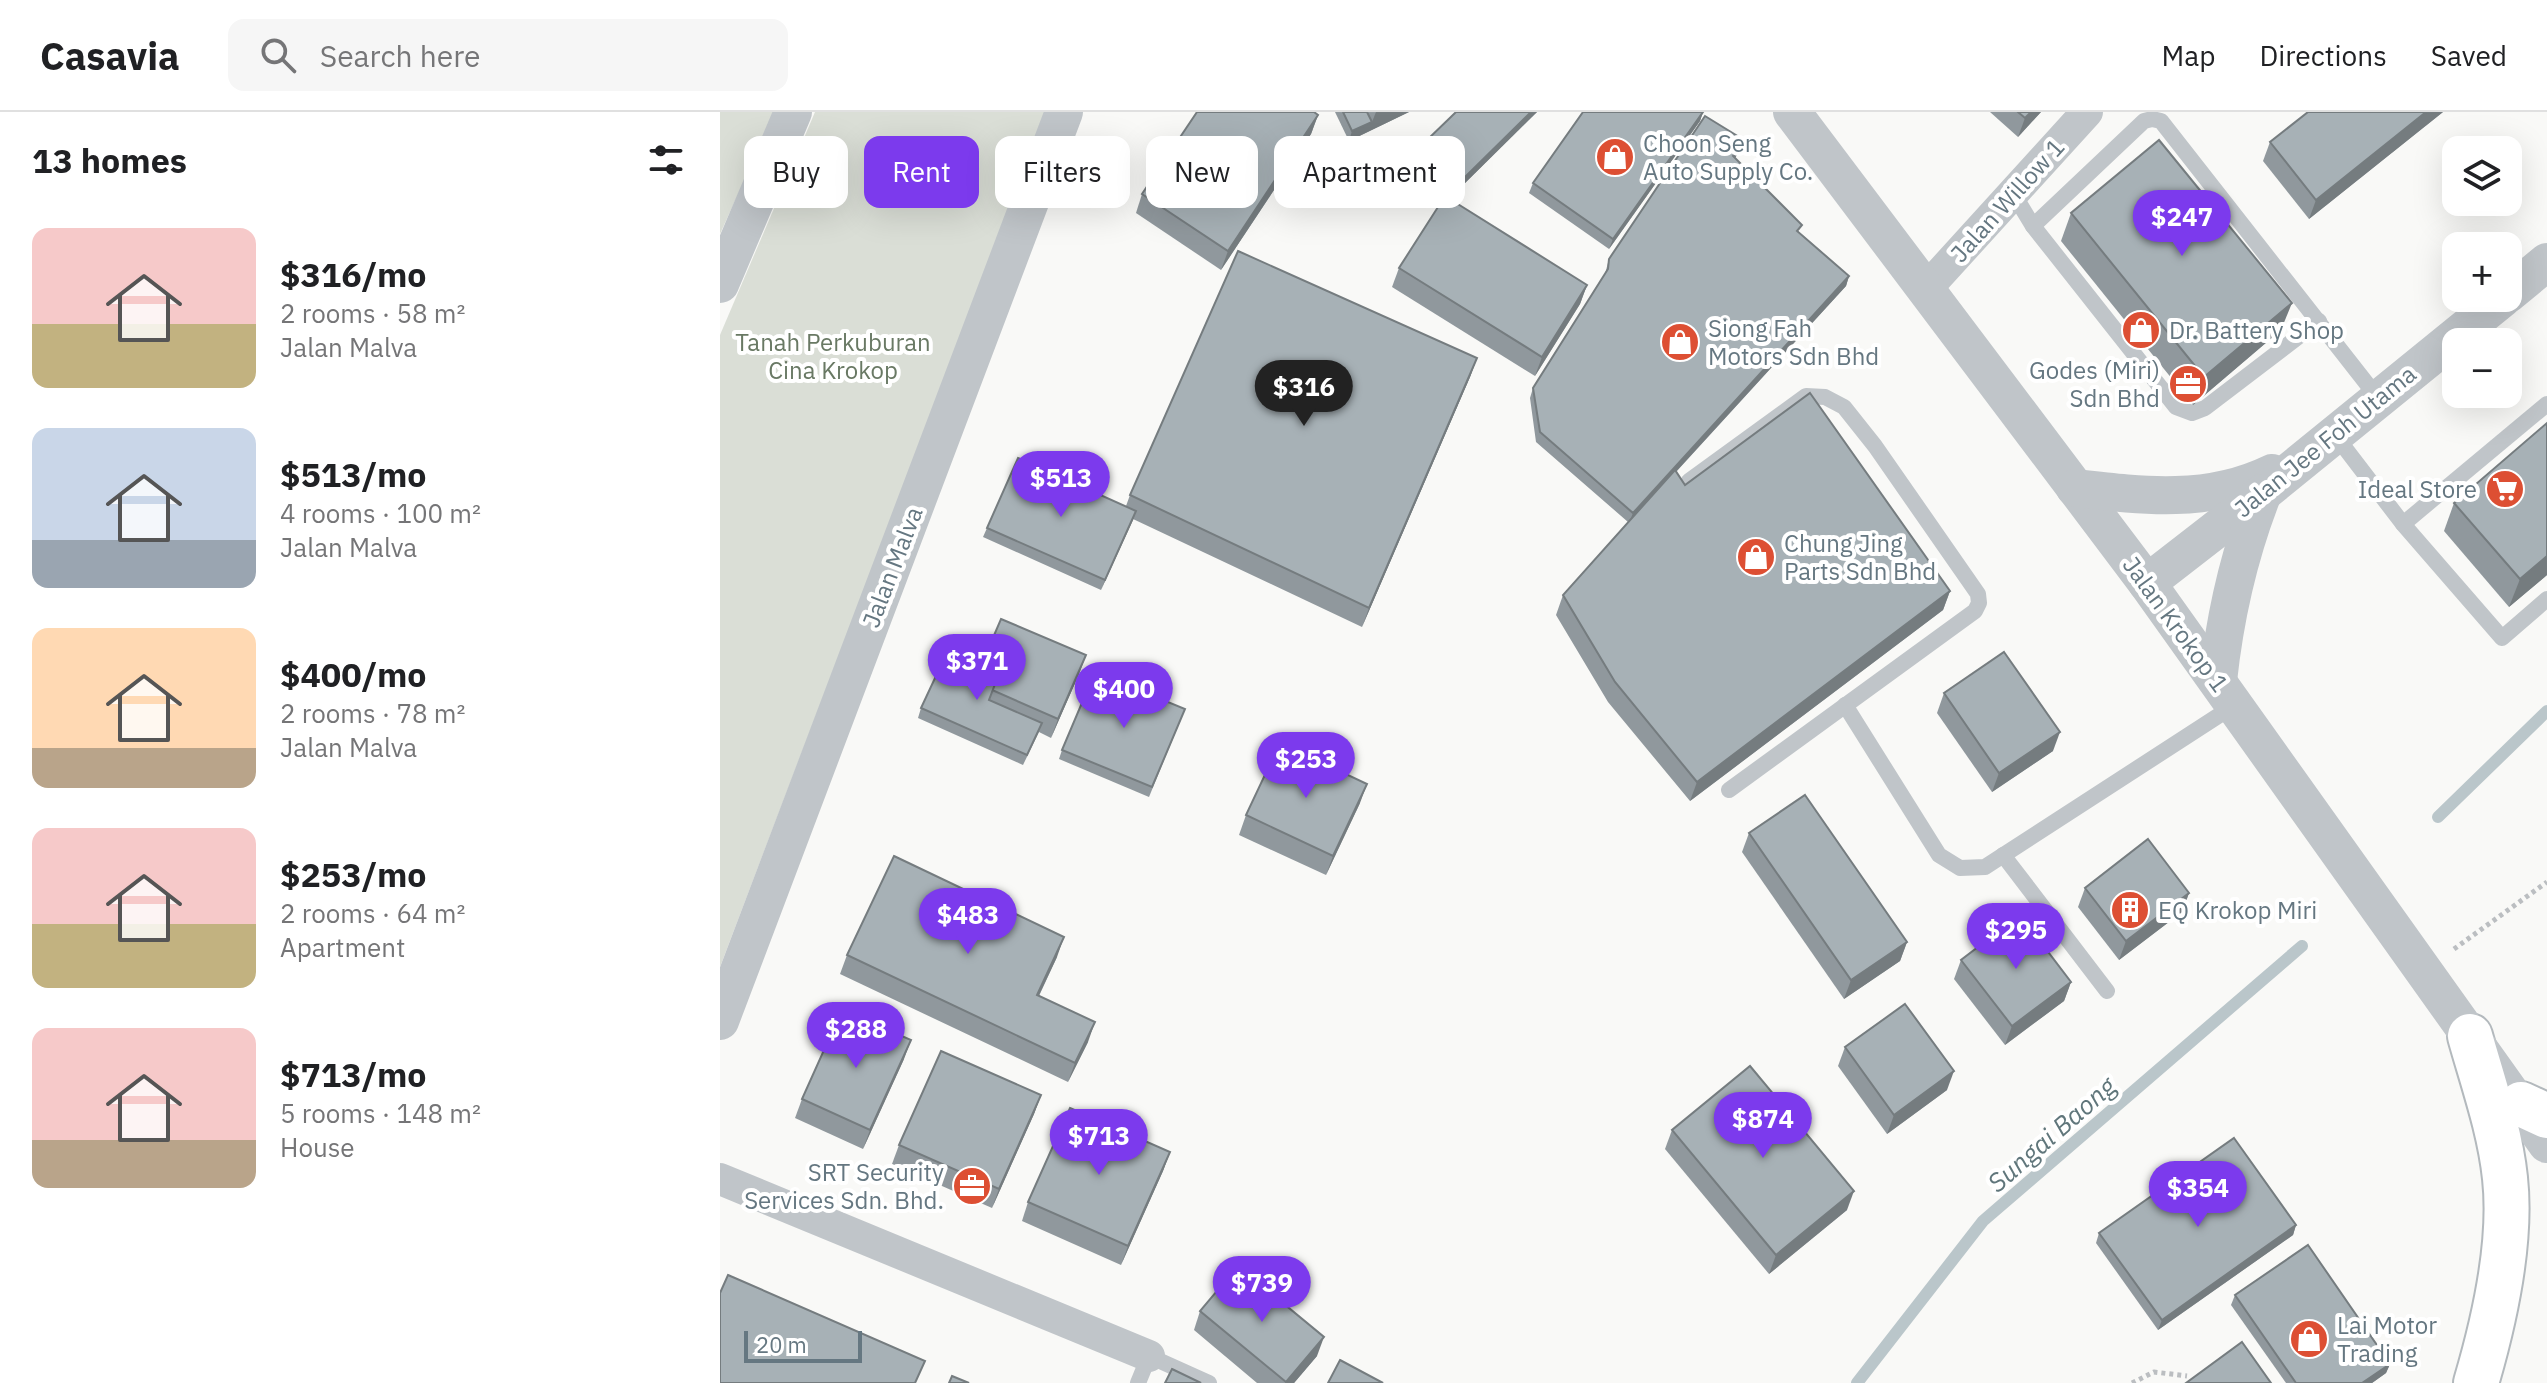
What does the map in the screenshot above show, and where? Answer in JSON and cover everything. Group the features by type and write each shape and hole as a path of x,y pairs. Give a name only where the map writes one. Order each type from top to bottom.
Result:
{"main road":[{"path":"2470,1036 2505,1179 2505,1233 2494,1317 2476,1383"}],"street":[{"path":"720,284 793,112"},
{"name":"Jalan Malva","path":"720,1021 1064,112"},
{"name":"Jalan Krokop 1","path":"1792,112 2147,583 2470,1036 2534,1110 2547,1144"},
{"name":"Jalan Willow 1","path":"1926,289 2087,112"},
{"path":"2522,283 2547,262"},
{"name":"Jalan Jee Foh Utama","path":"2147,583 2486,312"},
{"path":"2075,488 2164,497 2211,493 2257,481 2300,461"},
{"path":"2226,693 2223,633 2245,538 2263,493"},
{"path":"720,1179 1143,1370"}],"lane":[{"path":"2033,226 2144,121 2161,121 2378,398"},
{"path":"2013,193 2033,226 2176,407 2192,413 2205,408 2319,321"},
{"path":"1689,481 1806,396 1825,397 1844,407 1875,446 1978,594 1979,603 1975,611 1729,790"},
{"path":"2403,524 2547,404"},
{"path":"2334,433 2403,524 2502,638 2547,599"},
{"path":"1845,705 1939,855 1960,868 1985,867 2226,693"},
{"path":"2003,855 2107,991"},
{"path":"1143,1370 1209,1383"}],"path":[{"path":"2424,970 2547,882"},
{"path":"2132,1383 2154,1372 2187,1376"}],"green space":[{"path":"720,112 775,112 764,136 744,136 744,181 720,234"},
{"name":"Tanah Perkuburan Cina Krokop","path":"815,112 1046,112 1037,136 995,136 995,208 1009,208 720,967 720,335 774,208 848,208 848,136 805,136"}],"building":[{"path":"1197,112 1314,112 1318,115 1304,136 1274,136 1274,181 1258,206 1258,136 1181,136"},
{"path":"1343,112 1367,112 1372,122 1352,131"},
{"path":"1456,112 1531,112 1465,177 1465,136 1431,136"},
{"name":"Choon Seng Auto Supply Co.","path":"1583,112 1703,112 1613,239 1533,183"},
{"path":"2308,112 2426,112 2316,200 2270,142"},
{"name":"Siong Fah Motors Sdn Bhd","path":"1705,116 1744,140 1733,156 1802,225 1797,231 1849,276 1633,513 1540,432 1533,388 1608,269 1609,259"},
{"path":"2159,140 2292,303 2204,377 2071,213"},
{"path":"1163,208 1256,208 1228,251"},
{"path":"1437,208 1464,208 1587,285 1542,357 1399,268"},
{"path":"1238,251 1477,358 1369,608 1130,495"},
{"name":"Chung Jing Parts Sdn Bhd","path":"1810,393 1950,591 1697,782 1615,682 1563,595 1675,470 1685,485"},
{"path":"2547,423 2547,556 2520,579 2454,503"},
{"path":"1018,458 1136,511 1105,580 987,528"},
{"path":"1001,619 1086,655 1058,719 992,690 1004,662 986,654"},
{"path":"950,646 983,659 982,663 1000,671 989,700 1042,723 1027,755 921,708"},
{"path":"2004,652 2060,732 1999,773 1944,693"},
{"path":"1095,672 1185,709 1152,787 1062,750"},
{"path":"1280,743 1367,784 1333,856 1246,815"},
{"path":"1805,795 1907,942 1851,980 1749,833"},
{"name":"EQ Krokop Miri","path":"2148,839 2189,893 2126,941 2085,888"},
{"path":"894,856 1064,937 1037,995 1095,1022 1075,1063 847,955"},
{"path":"2020,915 2071,982 2012,1026 1961,960"},
{"path":"1905,1004 1954,1071 1894,1115 1845,1047"},
{"path":"842,1010 911,1040 870,1130 802,1099"},
{"path":"941,1051 1041,1095 999,1189 899,1145"},
{"path":"1750,1066 1854,1191 1776,1255 1672,1130"},
{"path":"1070,1108 1170,1152 1128,1246 1028,1202"},
{"path":"2234,1138 2296,1225 2162,1320 2099,1233"},
{"name":"Lai Motor Trading","path":"2308,1245 2390,1364 2362,1383 2296,1383 2235,1295"},
{"path":"1238,1266 1324,1337 1286,1382 1200,1311"},
{"path":"728,1275 925,1361 915,1383 720,1383 720,1293"},
{"path":"2242,1342 2271,1383 2186,1383"},
{"path":"1340,1360 1383,1383 1328,1383"},
{"path":"1172,1369 1201,1383 1165,1383"},
{"path":"952,1376 969,1383 949,1383"}],"waterway":[{"name":"Sungai Baong","path":"2438,817 2547,711"},
{"name":"Sungai Baong","path":"1857,1383 1983,1221 2302,946"}],"place":[{"name":"Choon Seng Auto Supply Co.","path":"1615,157"},
{"name":"Dr. Battery Shop","path":"2141,330"},
{"name":"Siong Fah Motors Sdn Bhd","path":"1680,342"},
{"name":"Godes (Miri) Sdn Bhd","path":"2188,384"},
{"name":"Ideal Store","path":"2505,489"},
{"name":"Chung Jing Parts Sdn Bhd","path":"1756,557"},
{"name":"EQ Krokop Miri","path":"2130,910"},
{"name":"SRT Security Services Sdn. Bhd.","path":"972,1186"},
{"name":"Lai Motor Trading","path":"2309,1339"}]}
